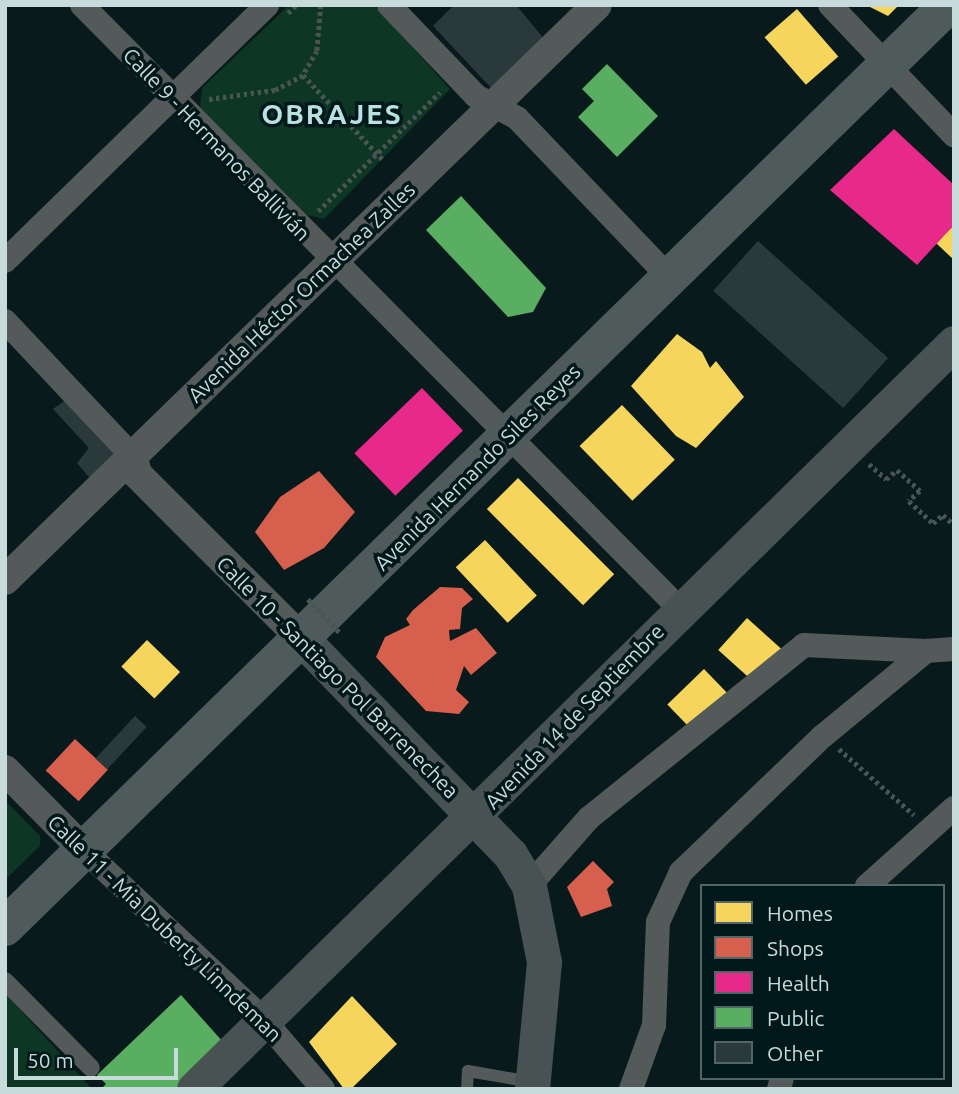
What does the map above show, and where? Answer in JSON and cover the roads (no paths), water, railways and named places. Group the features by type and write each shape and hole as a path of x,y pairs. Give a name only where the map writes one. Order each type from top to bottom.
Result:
{"main road":[{"name":"Avenida Hernando Siles Reyes","path":"5,928 303,640 506,436 671,279 948,5"},
{"name":"Avenida 14 de Septiembre","path":"194,1089 263,1019 476,817 680,609 954,343"},
{"name":"Calle 10 - Santiago Pol Barrenechea","path":"303,640 476,817 529,886 544,962 532,1085"}],"street":[{"name":"Calle 9 - Hermanos Ballivián","path":"82,5 332,262 680,609"},
{"path":"389,5 476,96 517,118 671,279"},
{"name":"Avenida Héctor Ormachea Zalles","path":"5,580 597,5"},
{"path":"830,5 954,135"},
{"path":"5,261 174,100 272,14"},
{"name":"Calle 10 - Santiago Pol Barrenechea","path":"5,320 133,457 137,474 303,640"},
{"path":"529,886 589,818 804,645 926,651 954,649"},
{"path":"631,1089 654,1025 658,922 681,872 823,736 926,651"},
{"name":"Calle 11 - Mia Duberty Linndeman","path":"5,770 85,851 263,1019 323,1089"},
{"path":"870,884 944,828 954,808"},
{"path":"5,981 91,1068"}],"lane":[{"path":"467,1089 468,1071 532,1085"}],"district":[{"name":"OBRAJES","path":"332,114"}]}
